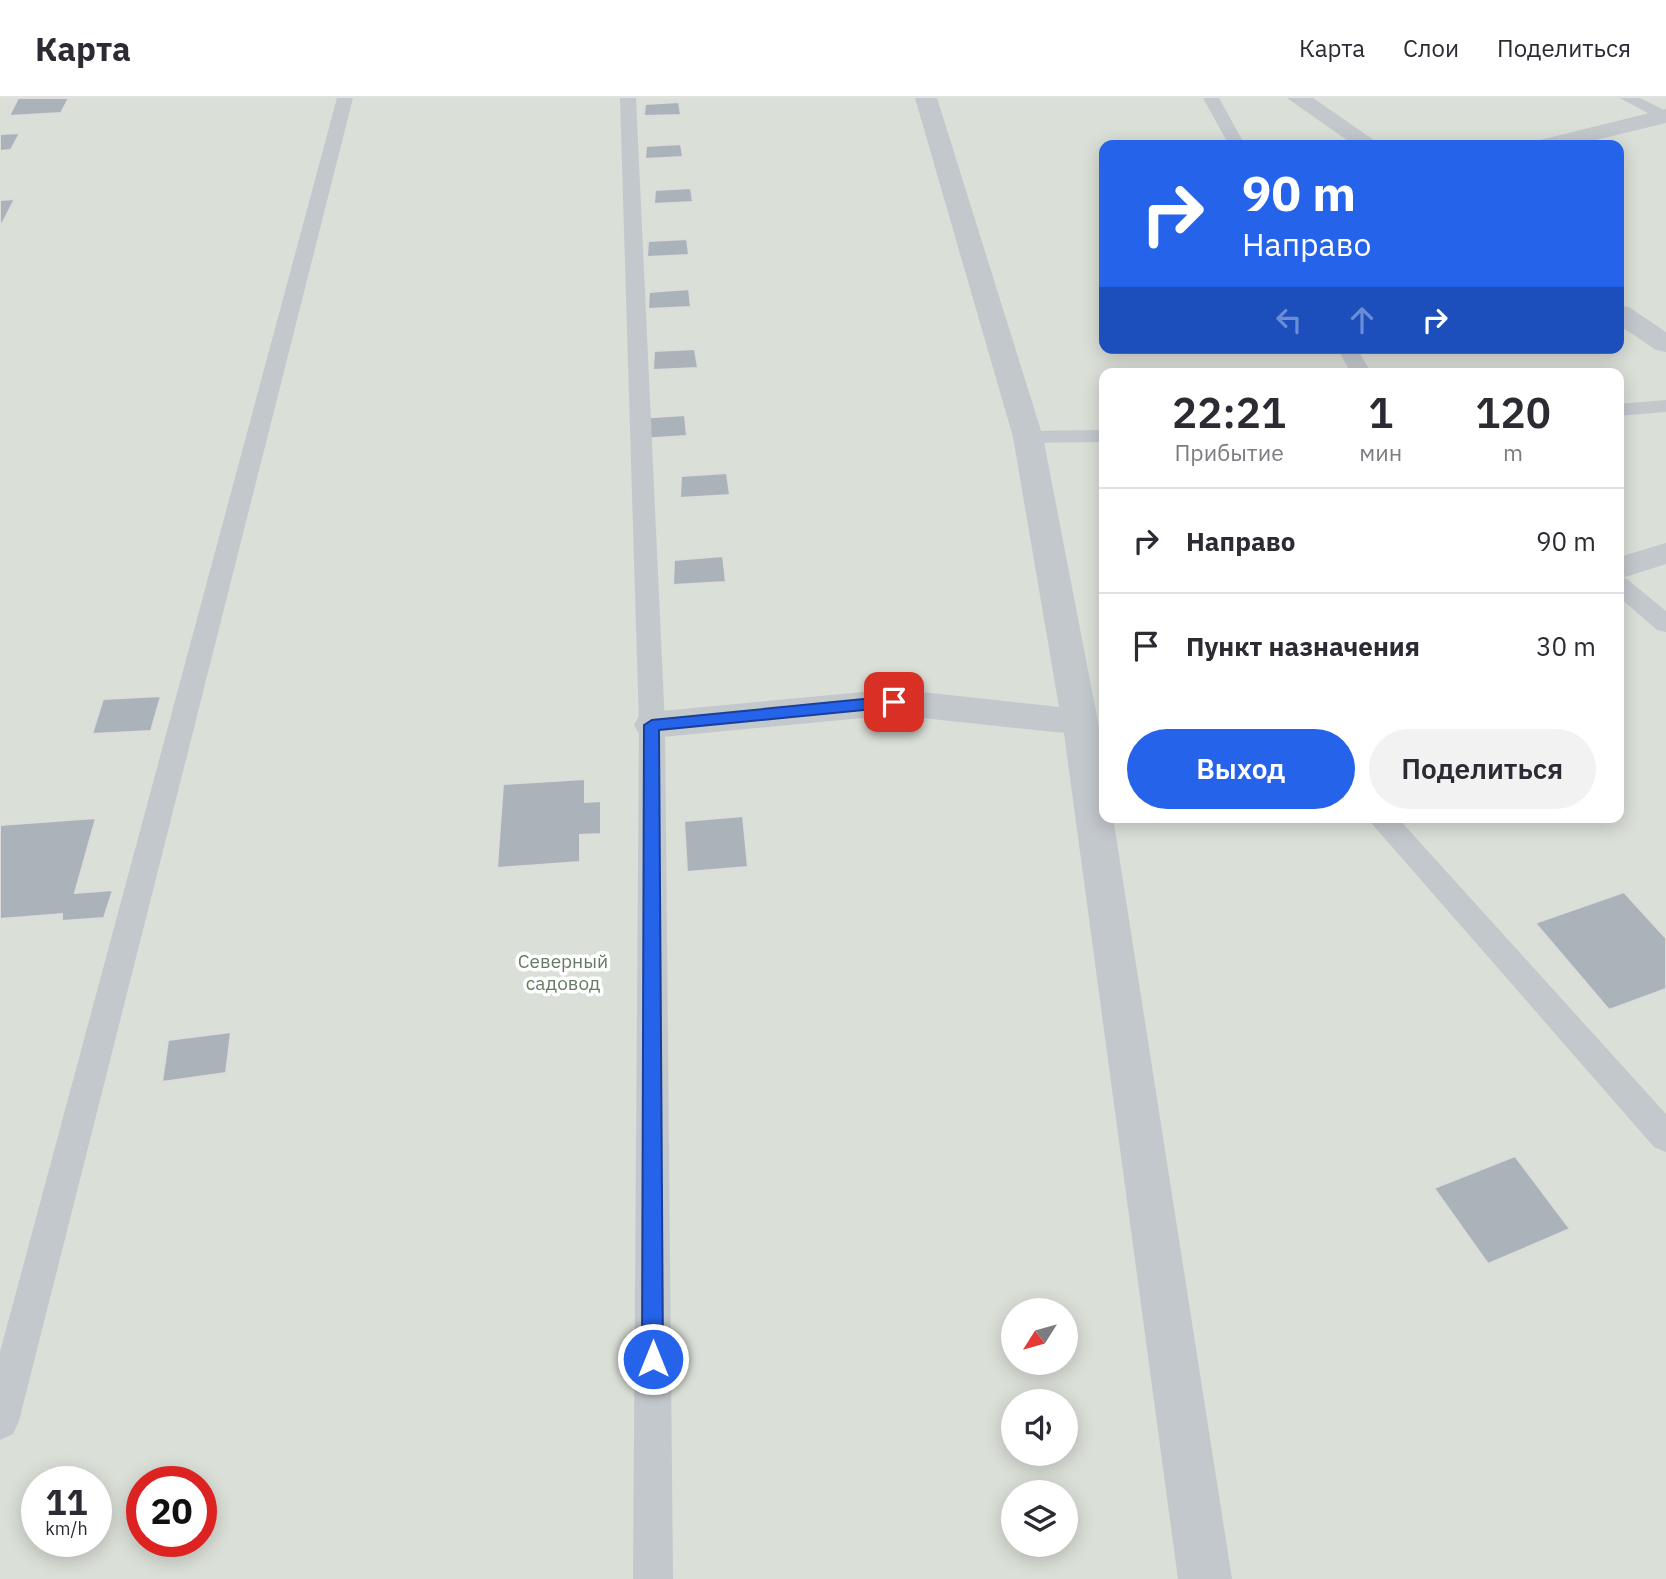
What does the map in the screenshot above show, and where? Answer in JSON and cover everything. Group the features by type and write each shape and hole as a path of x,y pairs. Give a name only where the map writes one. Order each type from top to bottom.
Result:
{"street":[{"path":"926,98 1028,437 1080,722 1098,798"},
{"path":"1298,98 1361,140"},
{"path":"1569,140 1665,117"},
{"path":"1624,316 1666,344"},
{"path":"1624,566 1666,553"},
{"path":"652,725 894,702 1080,722"},
{"path":"1101,823 1205,1579"}],"lane":[{"path":"0,1421 345,98"},
{"path":"628,98 652,725 653,1579"},
{"path":"1211,98 1234,140"},
{"path":"1628,98 1665,117"},
{"path":"1624,410 1666,406"},
{"path":"1028,437 1099,436"},
{"path":"1624,589 1666,624"},
{"path":"1385,823 1666,1137"}],"green space":[{"name":"Северный садовод","path":"0,98 1666,98 1666,1579 0,1579"}],"building":[{"path":"18,98 69,98 61,113 9,116"},
{"path":"679,102 681,115 644,116 645,104"},
{"path":"20,133 11,150 0,151 0,134"},
{"path":"681,144 683,157 645,159 646,146"},
{"path":"691,188 693,202 654,204 655,190"},
{"path":"15,199 2,224 0,224 0,200"},
{"path":"687,239 689,255 647,257 648,241"},
{"path":"689,289 691,307 648,309 649,292"},
{"path":"695,349 698,368 653,370 654,351"},
{"path":"685,415 687,436 639,439 640,418"},
{"path":"727,473 730,495 680,498 681,476"},
{"path":"723,556 726,582 673,585 674,560"},
{"path":"161,696 151,731 92,734 103,699"},
{"path":"585,779 585,802 601,801 601,834 580,835 580,862 497,868 503,784"},
{"path":"743,816 748,867 687,872 684,821"},
{"path":"96,818 75,893 113,890 104,918 62,921 62,914 0,919 0,825"},
{"path":"1624,892 1666,938 1666,989 1609,1010 1535,923"},
{"path":"231,1032 226,1073 162,1082 168,1040"},
{"path":"1515,1156 1570,1229 1488,1264 1434,1188"}],"route":[{"path":"653,1359 652,725 894,702"}]}
